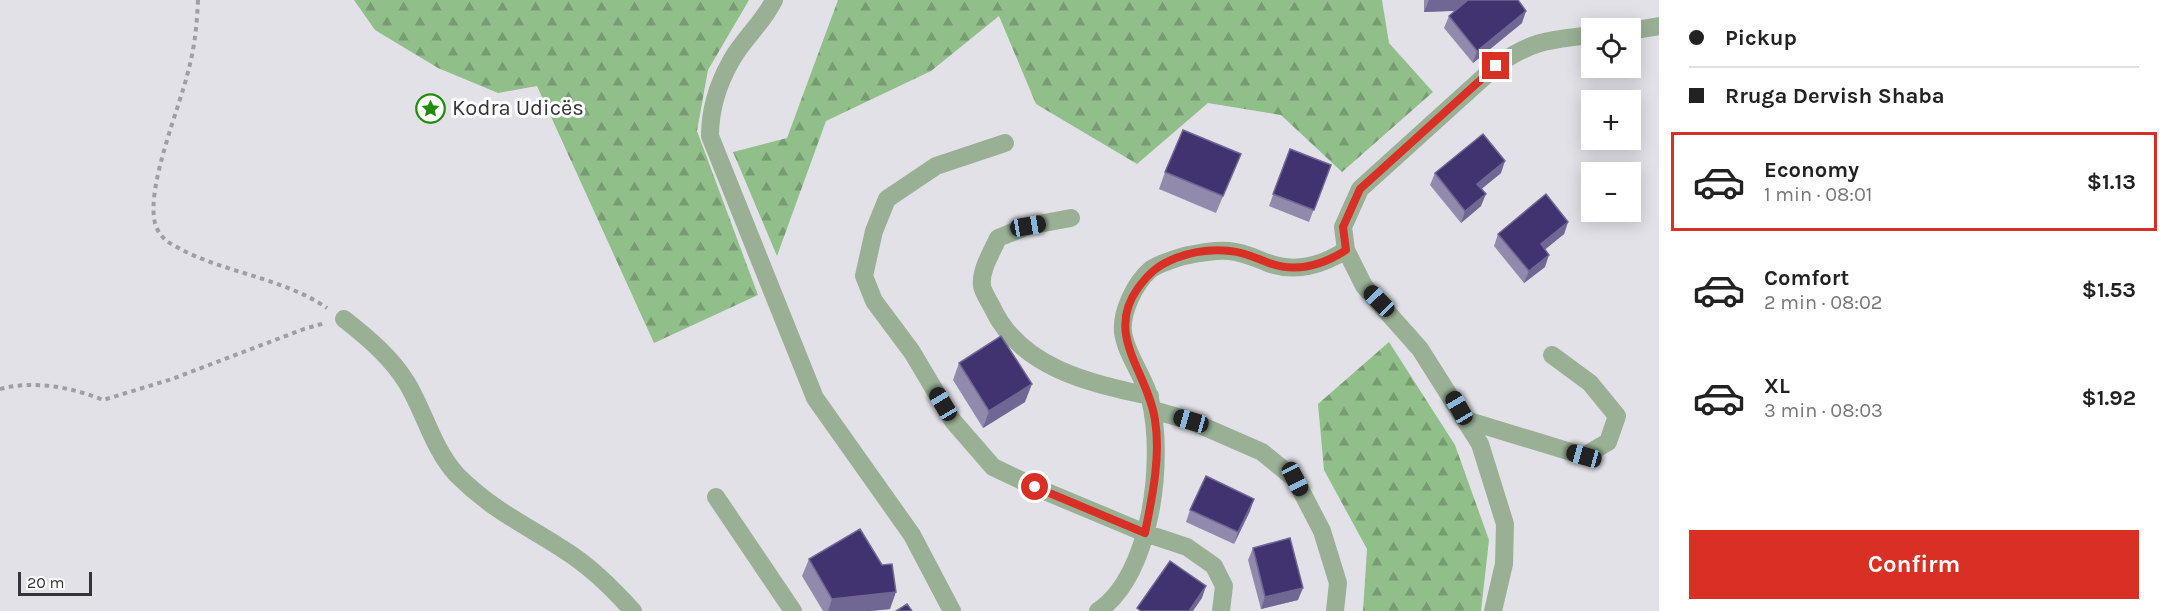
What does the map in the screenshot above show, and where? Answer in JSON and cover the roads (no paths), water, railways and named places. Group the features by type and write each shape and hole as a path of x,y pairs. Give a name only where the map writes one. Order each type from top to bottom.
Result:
{"street":[{"path":"774,0 767,15 732,60 710,115 710,136 815,398 912,536 952,611"},
{"path":"1641,29 1659,26"},
{"path":"1493,611 1504,564 1505,524 1480,444 1420,349 1364,286 1346,250 1343,227 1360,189 1496,66 1521,49 1550,40 1581,36"},
{"path":"1005,143 936,166 887,199 874,231 864,276 874,301 912,352 953,421 993,467 1145,533 1187,547 1214,566 1224,586 1221,611"},
{"path":"1071,218 1028,226 998,238 986,264 982,285 999,323 1036,359 1088,383 1151,403 1262,452 1295,479 1322,531 1338,583 1335,611"},
{"path":"1098,611 1105,606 1129,577 1145,533 1155,461 1156,421 1123,332 1126,310 1150,270 1176,258 1203,251 1230,251 1289,267 1310,266 1329,261 1346,250"},
{"path":"344,318 374,342 407,383 434,440 456,474 501,513 562,548 604,579 633,611"},
{"path":"1466,420 1584,456 1608,442 1617,416 1590,383 1552,354"},
{"path":"716,497 793,611"}],"place":[{"name":"Kodra Udicës","path":"431,108"}]}
